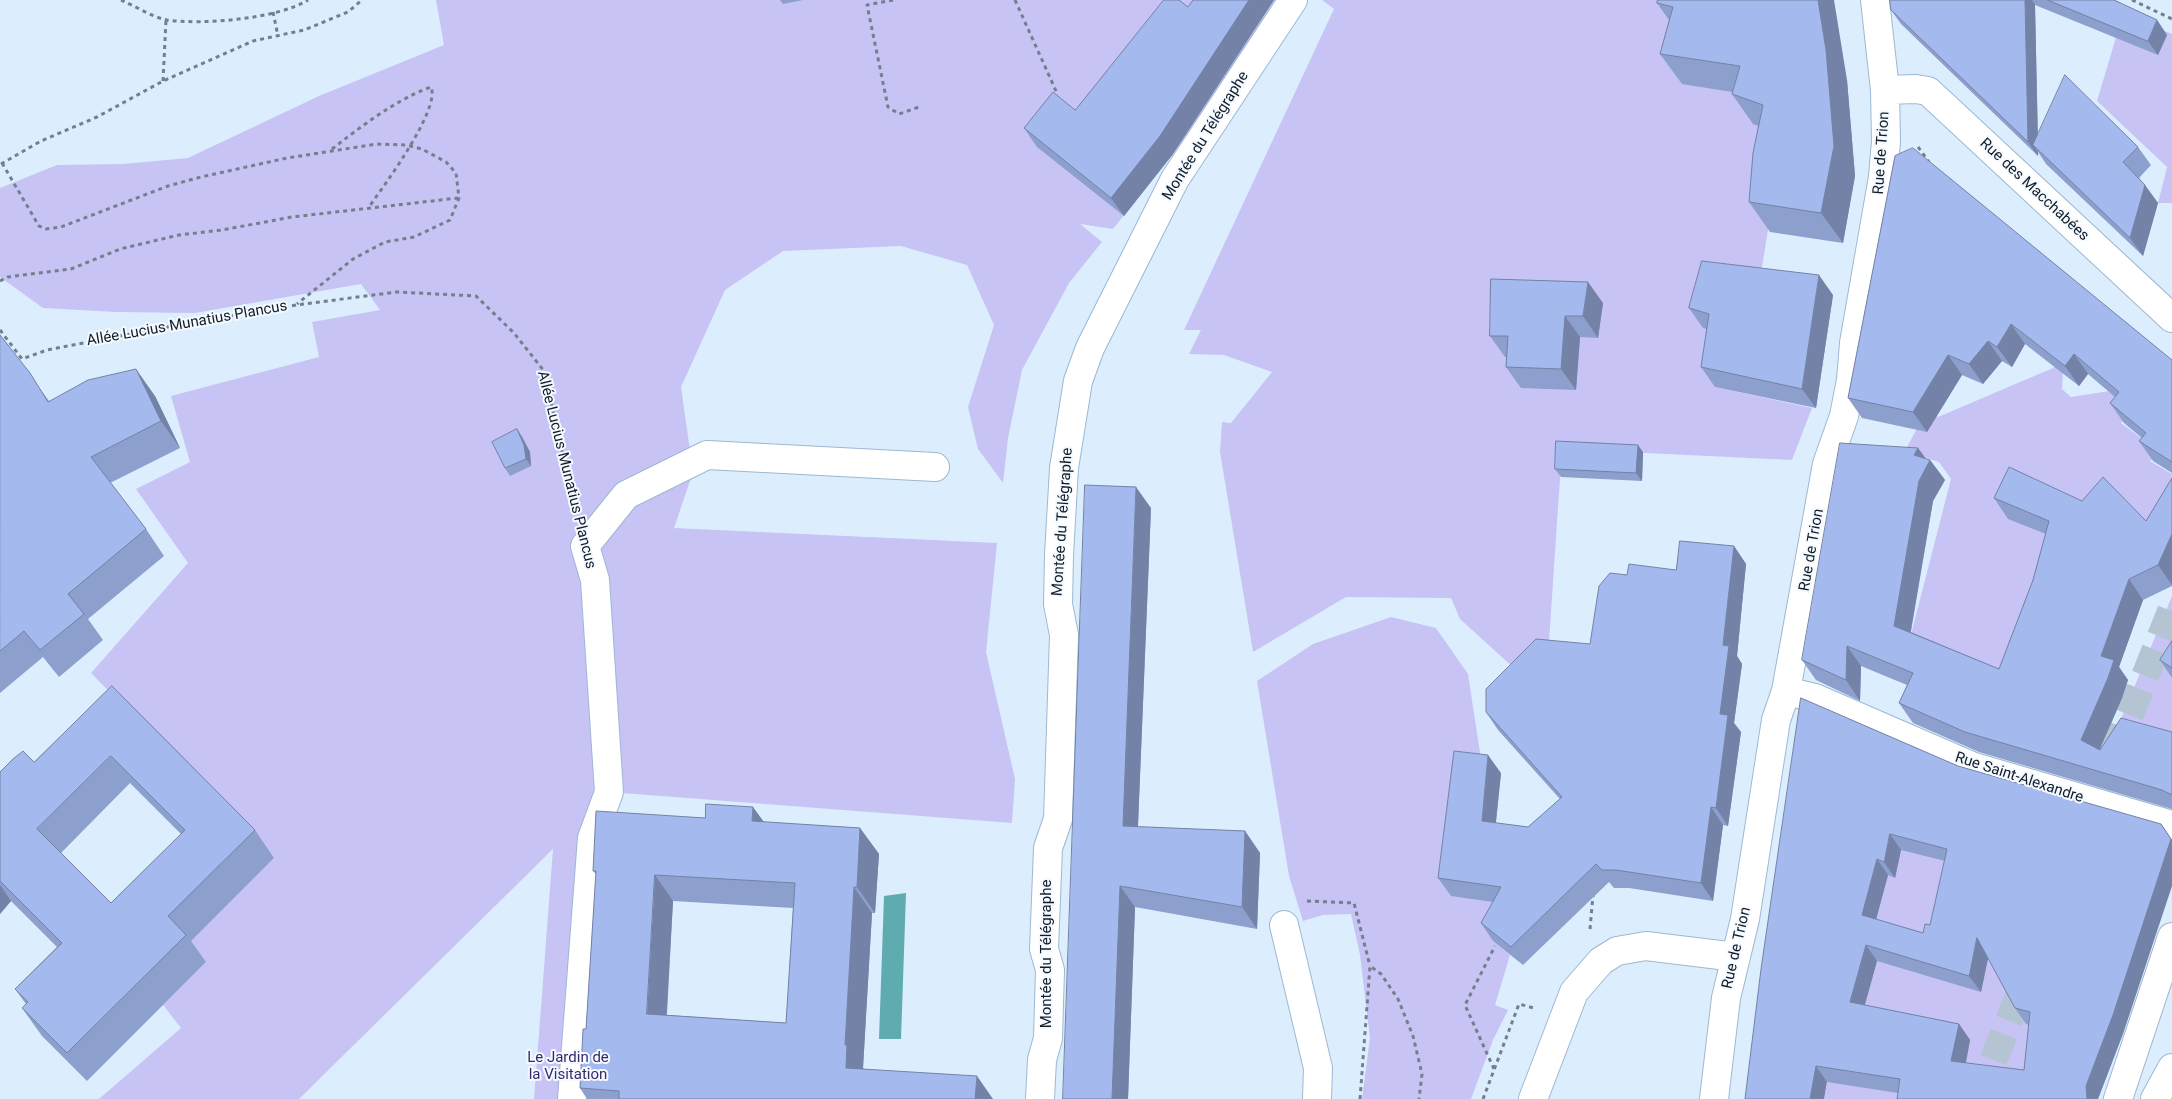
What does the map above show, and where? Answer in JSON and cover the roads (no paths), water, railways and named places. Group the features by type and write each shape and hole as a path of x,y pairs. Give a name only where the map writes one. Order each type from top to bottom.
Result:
{"street":[{"name":"Montée du Télégraphe","path":"1040,1099 1042,1060 1048,1038 1050,970 1044,949 1048,848 1058,819 1059,800 1064,635 1058,604 1059,555 1064,468 1078,380 1090,348 1176,179 1293,0"},
{"name":"Rue de Trion","path":"1714,1099 1726,998 1745,919 1776,720 1786,692 1827,464 1844,416 1851,380 1854,342 1883,177 1886,141 1885,90 1875,0"},
{"name":"Rue des Macchabées","path":"1885,90 1916,89 1928,91 2172,318"},
{"name":"Allée Lucius Munatius Plancus","path":"572,1099 592,838 609,792 595,580 585,546 626,495 707,454 935,467"},
{"name":"Rue Saint-Alexandre","path":"1786,692 1815,698 1974,767 2172,825"},
{"path":"1284,925 1318,1068 1317,1099"},
{"path":"2118,1099 2172,937"},
{"path":"1533,1099 1574,992 1600,961 1617,951 1646,946 1736,957"},
{"path":"2155,1099 2172,1068"}],"tunnel":[{"path":"2114,754 2172,609"},
{"path":"1978,1099 2028,973"}],"park label":[{"name":"Le Jardin de la Visitation","path":"568,1066"}]}
